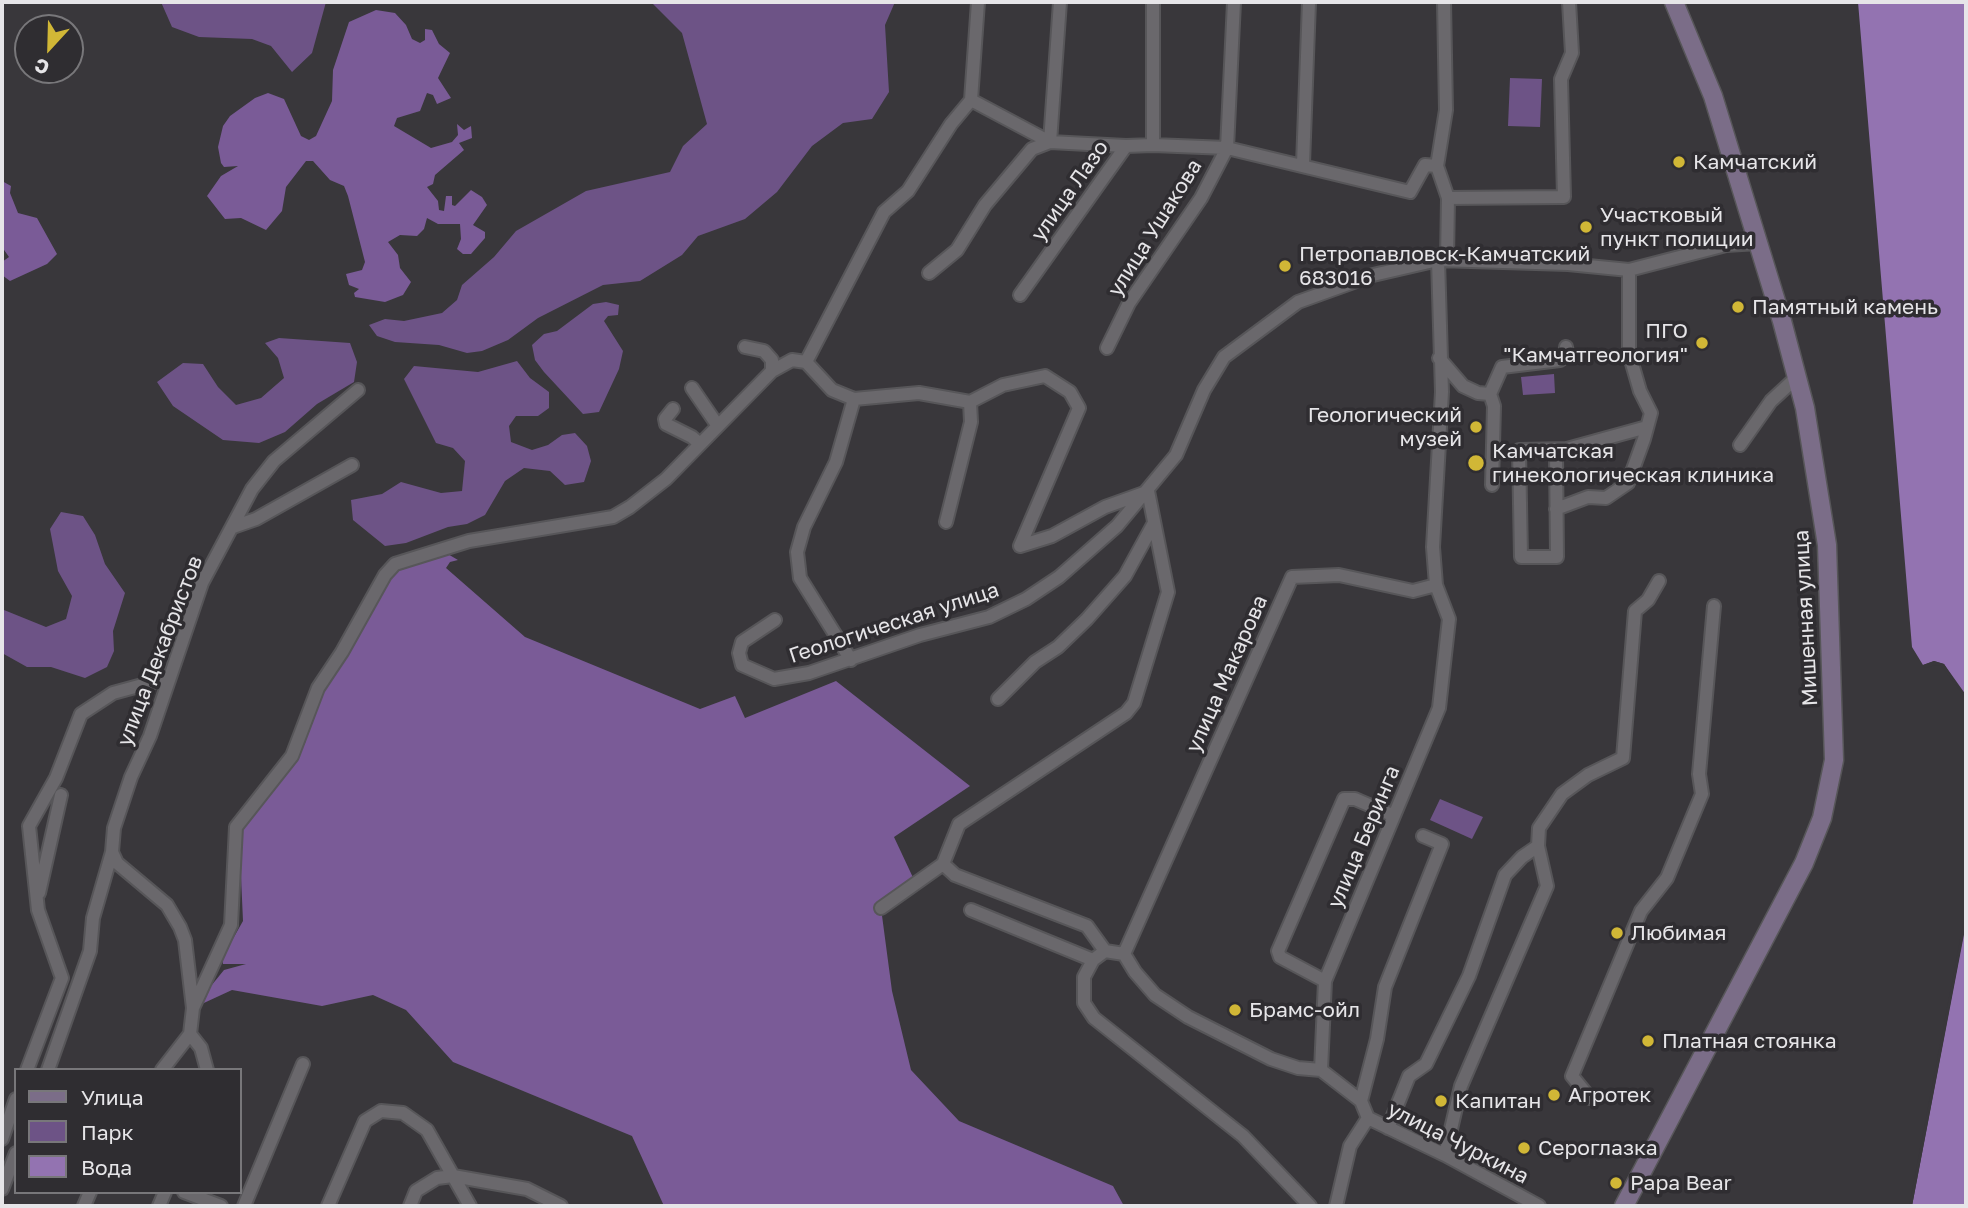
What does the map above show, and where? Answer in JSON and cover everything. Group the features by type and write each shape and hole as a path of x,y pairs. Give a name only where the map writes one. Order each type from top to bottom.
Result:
{"main road":[{"name":"Мишенная улица","path":"1625,1206 1794,884 1822,818 1830,784 1835,731 1827,545 1820,489 1797,377 1706,73 1674,2"}],"street":[{"path":"806,362 884,212 908,191 951,124 971,100 978,2"},
{"path":"1050,142 1060,2"},
{"path":"1153,2 1153,145"},
{"name":"улица Ушакова","path":"1107,348 1129,303 1201,198 1227,148 1234,2"},
{"path":"1309,2 1303,164 1410,192 1426,166 1437,166"},
{"path":"1436,585 1433,547 1441,392 1438,358 1442,260 1448,198 1437,166 1446,110 1444,2"},
{"path":"1448,198 1564,197 1561,79 1573,53 1569,2"},
{"path":"971,100 1050,142"},
{"path":"929,273 957,250 985,205 1032,149 1050,142 1126,146"},
{"name":"улица Лазо","path":"1020,295 1126,146 1227,148 1303,164"},
{"name":"Геологическая улица","path":"775,620 742,642 738,653 742,665 774,679 852,660 920,635 989,617 1026,599 1059,578 1116,526 1148,491 1176,455 1204,390 1224,357 1298,302 1373,275 1442,260 1568,264 1629,270 1726,245 1758,243"},
{"path":"1556,509 1588,497 1606,498 1609,493 1628,483 1651,414 1640,391 1629,353 1629,270"},
{"path":"745,347 764,351 772,360 772,371"},
{"path":"1492,485 1494,406 1490,394 1502,367 1560,360 1567,353 1566,348"},
{"path":"1438,358 1463,386 1478,393 1490,394"},
{"path":"192,1008 231,925 236,827 292,756 313,698 385,575 395,564 469,541 613,517 666,479 772,371 792,360 806,362 832,390 853,399 919,393 970,402 1003,385 1045,376 1070,392 1079,408 1020,546 1052,536 1105,507 1148,491 1168,592 1134,703 1126,713 959,824 943,864 881,908"},
{"path":"1740,445 1771,401 1797,377"},
{"path":"692,388 718,426"},
{"name":"улица Декабристов","path":"48,1068 90,951 93,918 112,852 118,812 150,736 202,583 252,489 268,468 358,390"},
{"path":"852,660 800,578 797,552 804,527 836,463 853,399"},
{"path":"946,522 971,422 970,402"},
{"path":"673,409 665,419 666,424 700,444"},
{"path":"1568,449 1519,450 1521,557 1557,557 1556,452 1568,449 1647,427"},
{"path":"233,527 256,519 352,465"},
{"path":"998,699 1035,662 1058,647 1094,611 1125,576 1154,523"},
{"name":"улица Макарова","path":"1124,954 1292,577 1309,574 1339,575 1413,591 1436,585"},
{"path":"1445,1155 1461,1086 1547,886 1538,846 1539,828 1562,794 1588,775 1623,758 1635,611 1648,600 1659,581"},
{"name":"улица Беринга","path":"1321,1070 1325,981 1392,815 1439,708 1449,619 1436,585"},
{"path":"1590,1098 1572,1076 1641,911 1667,878 1702,794 1699,774 1714,606"},
{"path":"28,1068 62,978 38,910 29,826 55,778 81,714 113,693 168,678"},
{"path":"33,911 47,868 50,835 61,795"},
{"path":"1325,981 1280,957 1278,951 1344,799 1355,799 1392,815"},
{"path":"1362,1101 1377,1039 1385,987 1443,844 1423,836"},
{"path":"1388,1128 1409,1076 1426,1064 1469,976 1505,875 1522,856 1538,846"},
{"path":"112,852 122,869 157,896 177,920 185,940 192,1008 190,1034 164,1068"},
{"path":"943,864 955,875 1087,926 1105,951 1124,954"},
{"path":"971,910 1093,960"},
{"path":"1105,951 1093,960 1084,977 1084,1003 1094,1018 1243,1136 1310,1206"},
{"name":"улица Чуркина","path":"1124,954 1155,995 1188,1017 1271,1059 1298,1068 1321,1070 1362,1101 1367,1118 1445,1155 1539,1206"},
{"path":"190,1034 201,1048 206,1068"},
{"path":"244,1206 303,1064"},
{"path":"2,1139 14,1105"},
{"path":"328,1206 365,1121 381,1111 403,1114 427,1130 470,1206"},
{"path":"1336,1206 1350,1146 1367,1118"},
{"path":"2,1189 14,1158"},
{"path":"410,1206 416,1191 437,1178 453,1176 527,1189 561,1206"},
{"path":"189,1194 220,1206"}],"green space":[{"path":"161,2 326,2 312,53 292,72 271,46 252,39 199,37 172,27"},
{"path":"651,2 895,2 885,25 889,92 872,119 843,123 812,146 777,192 745,219 698,236 682,255 640,281 603,285 538,318 508,340 482,351 467,353 439,345 395,342 377,336 369,325 385,319 404,321 442,313 457,300 462,285 494,257 516,231 586,191 670,172 683,146 707,124 682,33"},
{"path":"1510,78 1542,79 1540,127 1508,126"},
{"path":"606,302 619,305 618,315 608,316 604,321 623,351 619,369 599,412 583,414 535,360 532,345 544,334 557,331 593,304"},
{"path":"279,338 350,343 357,362 354,382 317,404 285,432 259,443 223,440 173,406 157,382 183,363 203,364 218,387 236,405 261,398 284,378 278,358 265,343"},
{"path":"517,361 530,378 549,392 549,408 538,416 516,416 509,426 511,442 532,450 548,445 562,435 575,433 587,446 591,461 584,482 565,485 550,471 524,468 505,481 485,515 467,524 448,527 406,543 385,546 353,520 351,500 382,494 401,482 441,493 462,491 465,461 453,448 436,443 404,379 414,366 478,372"},
{"path":"1554,374 1555,393 1523,395 1521,377"},
{"path":"61,512 83,516 95,535 105,564 125,593 113,631 114,651 107,667 85,678 51,667 27,667 2,653 4,610 46,627 66,619 72,596 58,571 50,529"},
{"path":"1440,799 1483,817 1472,839 1430,820"}],"shaded area":[{"path":"376,10 395,13 406,25 412,39 420,43 425,40 425,29 432,30 439,44 450,53 438,78 451,98 437,104 433,95 427,93 420,111 397,118 394,126 431,148 452,142 458,135 457,124 464,130 471,126 472,138 459,143 464,150 435,175 433,184 427,187 438,201 439,210 444,211 446,196 452,196 452,205 455,206 471,190 482,197 487,205 473,225 485,232 485,238 471,254 463,254 457,249 461,239 460,224 438,224 427,218 424,229 417,236 400,235 388,242 398,255 400,268 411,282 403,295 385,302 355,297 354,293 359,289 349,285 346,274 362,270 365,262 348,196 344,186 330,180 313,161 306,161 286,187 282,211 266,230 241,218 225,219 207,196 221,176 238,166 224,167 221,163 218,147 223,126 230,116 255,98 268,93 284,99 301,136 309,140 316,136 332,101 333,70 349,22"},
{"path":"2,181 11,186 10,193 18,213 37,218 57,254 47,264 10,281 2,275 2,262 9,257 2,247"},
{"path":"446,553 458,560 450,562 446,568 525,637 700,709 735,696 745,718 836,681 970,786 894,837 916,884 881,908 892,991 911,1070 959,1121 1113,1186 1124,1206 664,1206 632,1136 453,1062 406,1010 373,995 322,1006 232,990 193,1008 224,970 246,964 223,964 222,958 243,921 239,832 252,810 280,782 296,759 305,743 316,703 397,569"}],"water":[{"path":"1858,2 1966,2 1966,695 1944,664 1934,661 1923,665 1912,647"},
{"path":"1966,924 1966,1206 1912,1206"}],"pier":[{"path":"1934,661 1944,664 1966,699 1941,666 1925,668 1923,665"},
{"path":"1966,921 1912,1206 1909,1206 1963,924"}],"place":[{"name":"Камчатский","path":"1679,162"},
{"name":"Участковый пункт полиции","path":"1586,227"},
{"name":"Петропавловск-Камчатский 683016","path":"1285,266"},
{"name":"Памятный камень","path":"1738,307"},
{"name":"ПГО \"Камчатгеология\"","path":"1702,343"},
{"name":"Геологический музей","path":"1476,427"},
{"name":"Камчатская гинекологическая клиника","path":"1476,463"},
{"name":"Любимая","path":"1617,933"},
{"name":"Брамс-ойл","path":"1235,1010"},
{"name":"Платная стоянка","path":"1648,1041"},
{"name":"Агротек","path":"1554,1095"},
{"name":"Капитан","path":"1441,1101"},
{"name":"Сероглазка","path":"1524,1148"},
{"name":"Papa Bear","path":"1616,1183"}]}
